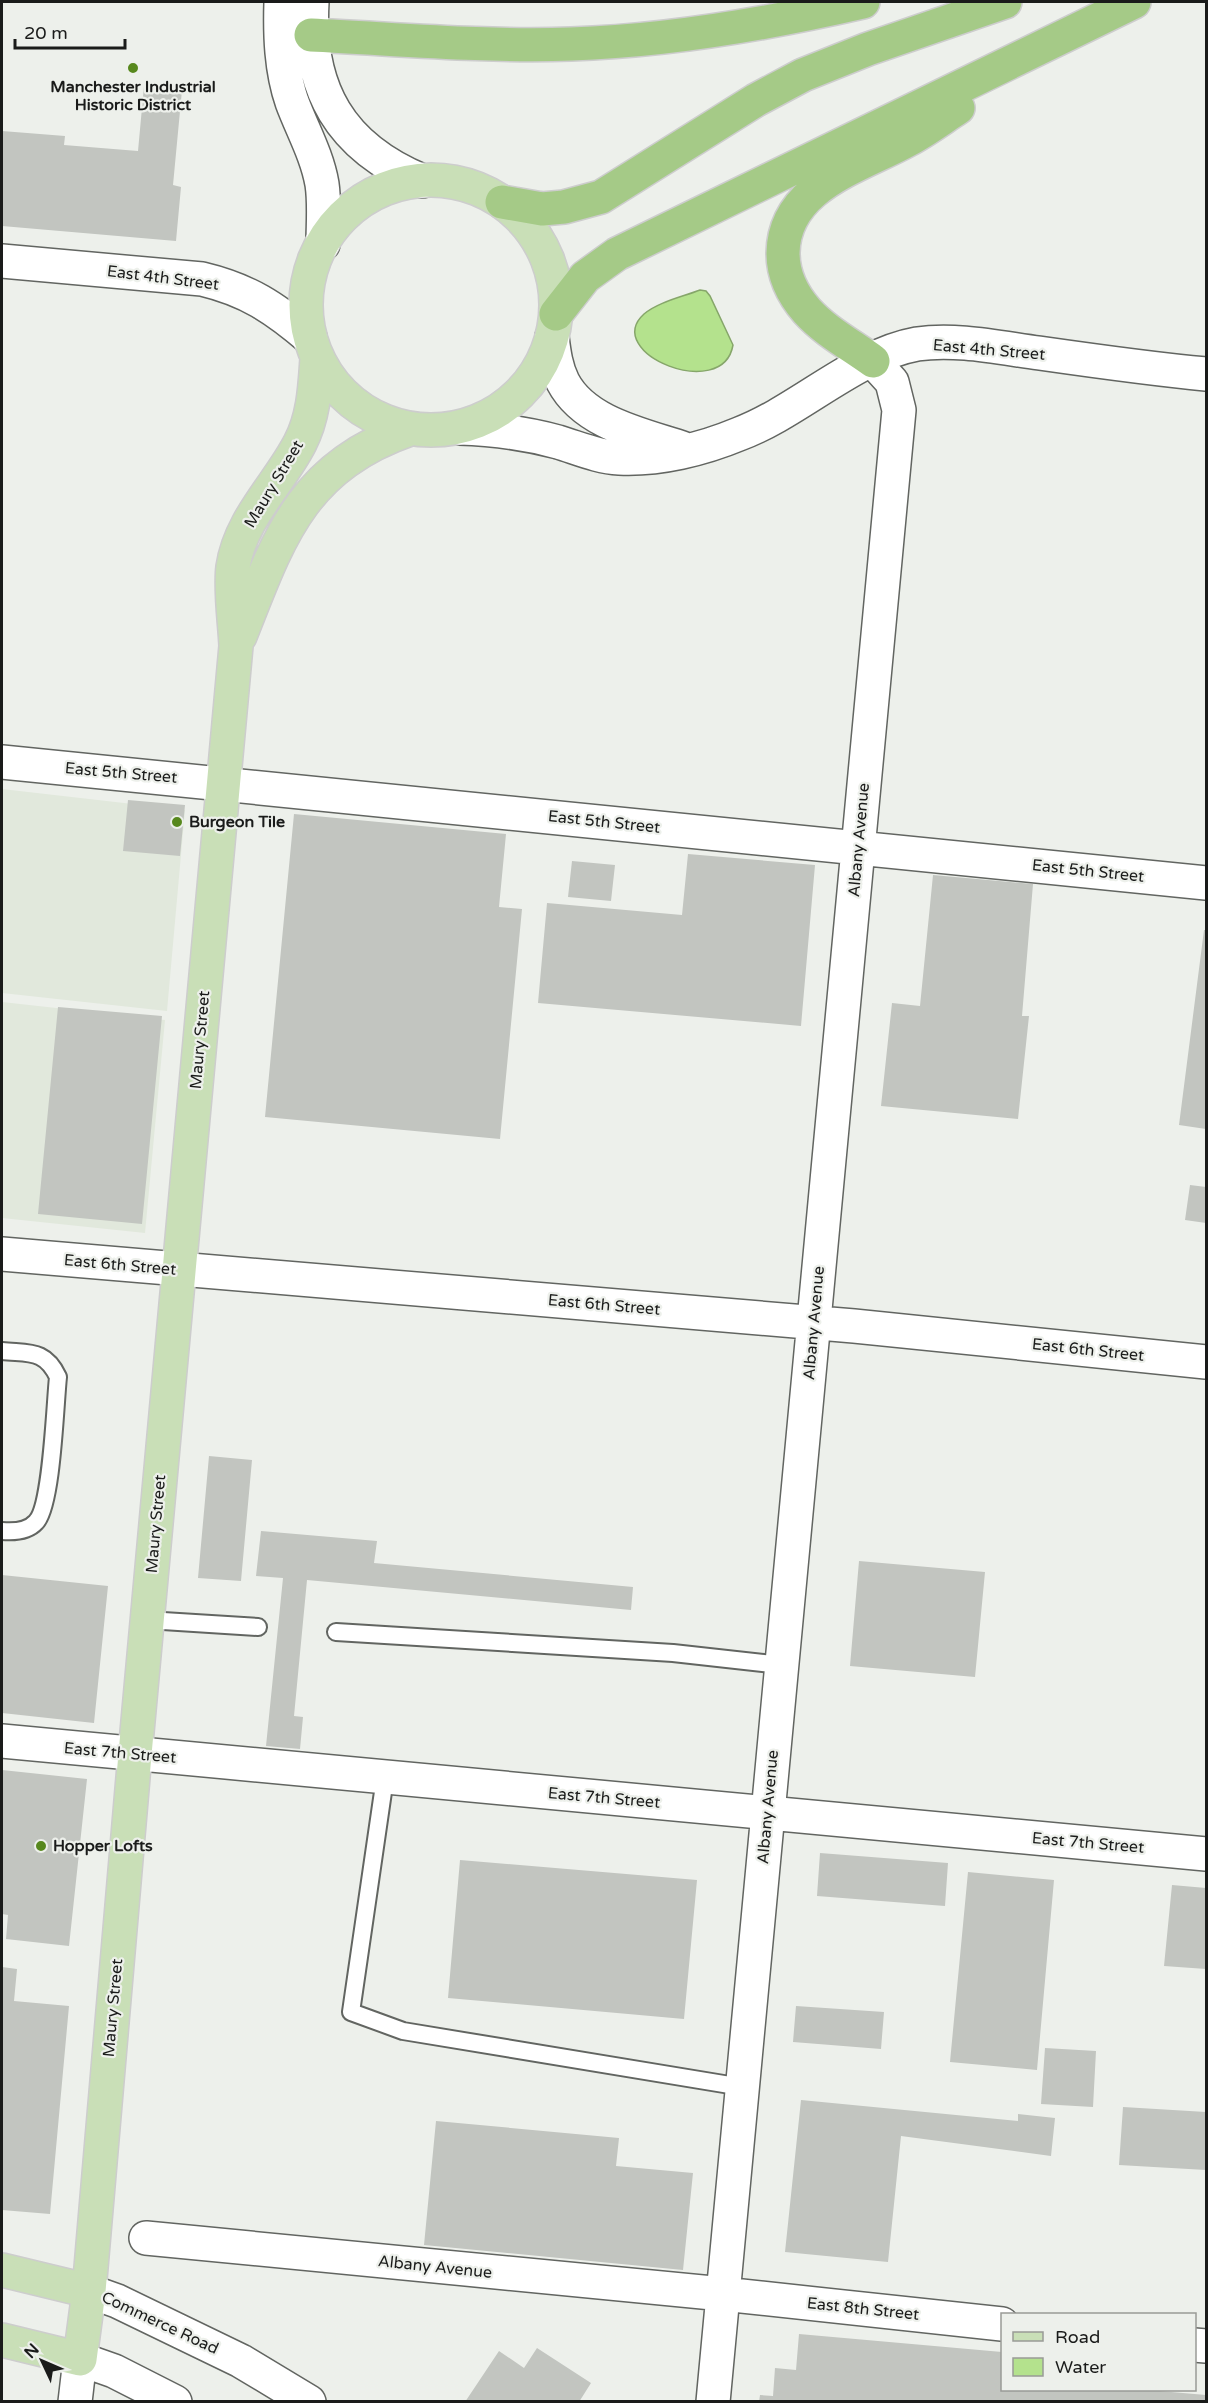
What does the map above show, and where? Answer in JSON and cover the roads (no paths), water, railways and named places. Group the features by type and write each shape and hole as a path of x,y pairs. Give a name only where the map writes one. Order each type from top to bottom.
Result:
{"highway":[{"path":"311,35 504,43 606,42 728,30 863,2"},
{"path":"502,202 542,209 564,207 601,197 756,100 803,75 868,49 1005,2"},
{"path":"873,361 808,313 796,297 787,279 783,260 783,241 794,214 810,194 824,183 910,140 1065,37 1096,10 1134,2"},
{"path":"554,326 585,277 617,254 1065,37"}],"main road":[{"name":"Maury Street","path":"80,2359 89,2291 135,1754 236,646 233,569 236,555 252,517 293,455 307,427 315,395 314,348 306,319 309,280 323,244 334,227 364,200 402,184 422,181 463,184 502,202 529,227 547,260 553,277 554,326"},
{"path":"314,348 340,391 355,405 390,424 410,429 459,428 484,418 507,404 527,385 537,370 554,326"},
{"name":"Maury Street","path":"236,646 274,550 302,504 318,484 350,457 378,441 410,429"},
{"name":"Commerce Road","path":"2,2270 89,2291"},
{"path":"2,2340 80,2359"}],"street":[{"path":"281,2 280,30 291,99 316,163 321,183 323,244"},
{"path":"312,2 311,35 319,78 326,96 345,127 370,153 398,171 422,181"},
{"name":"East 4th Street","path":"2,261 202,279 219,283 260,299 275,309 314,348"},
{"path":"554,326 560,373 568,389 582,405 610,422 687,450"},
{"name":"East 4th Street","path":"459,428 499,431 544,439 619,458 659,455 687,450 739,435 770,421 812,394 873,361 905,347 938,343 1206,374"},
{"name":"Albany Avenue","path":"713,2402 899,410 892,382 873,361"},
{"name":"East 5th Street","path":"2,762 1206,883"},
{"name":"East 6th Street","path":"2,1254 814,1323 1206,1362"},
{"name":"East 7th Street","path":"2,1742 1206,1854"},
{"name":"Albany Avenue","path":"146,2238 723,2294"},
{"name":"Commerce Road","path":"89,2291 117,2301 241,2361 309,2402"},
{"name":"East 8th Street","path":"723,2294 1001,2324"},
{"path":"80,2359 114,2372 176,2402"},
{"name":"Maury Street","path":"75,2402 80,2359"}],"lane":[{"path":"2,1351 38,1354 51,1362 58,1377 45,1503 36,1522 18,1532 2,1531"},
{"path":"147,1620 258,1627"},
{"path":"336,1632 673,1653 781,1665"},
{"path":"385,1778 351,2012 403,2031 742,2087"}],"water":[{"path":"700,290 706,291 710,296 733,345 725,362 709,370 689,371 669,366 651,356 638,343 635,329 644,314 663,303"}],"place":[{"name":"Manchester Industrial Historic District","path":"133,68"},
{"name":"Burgeon Tile","path":"177,822"},
{"name":"Hopper Lofts","path":"41,1846"}]}
